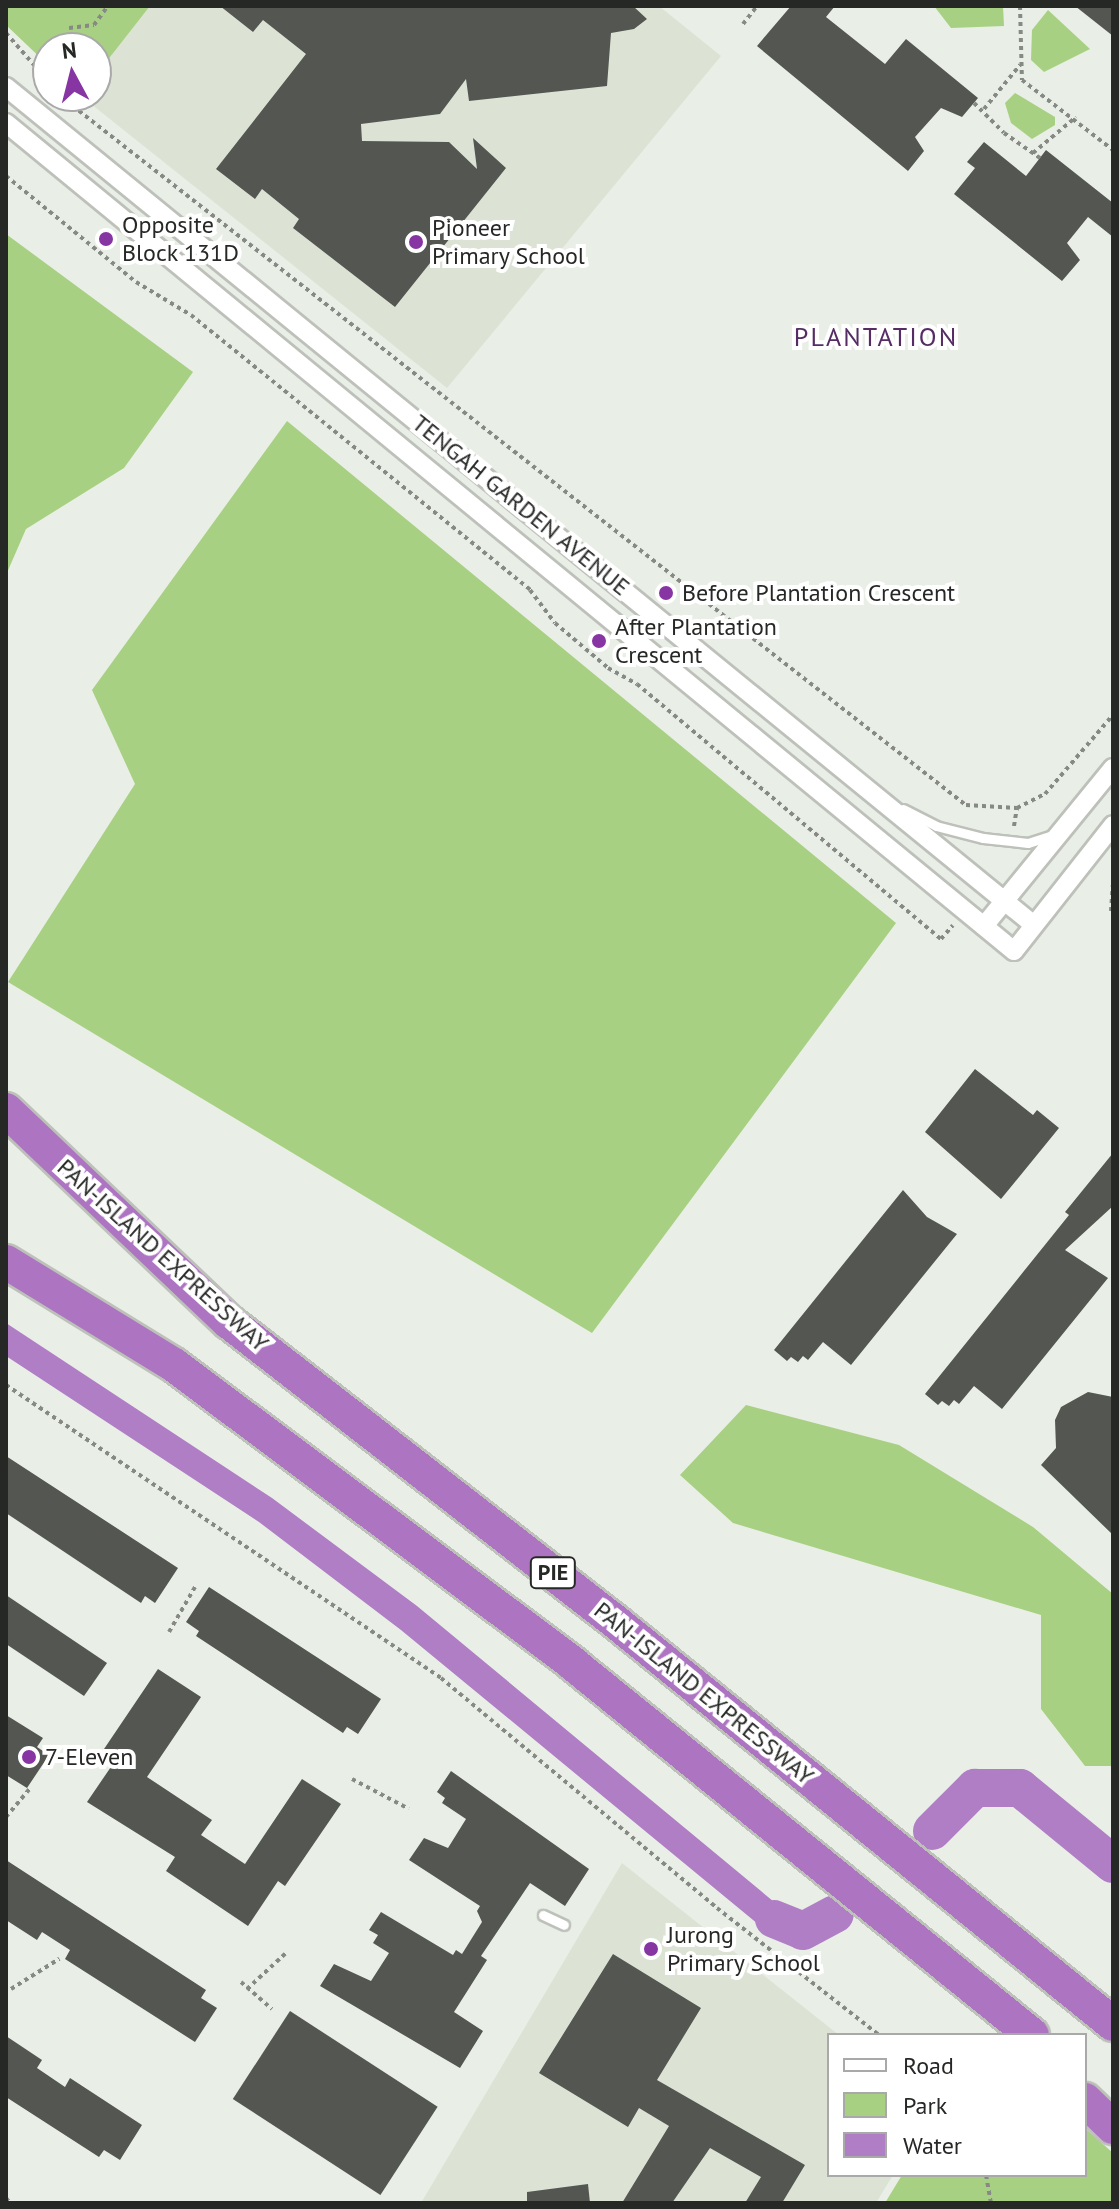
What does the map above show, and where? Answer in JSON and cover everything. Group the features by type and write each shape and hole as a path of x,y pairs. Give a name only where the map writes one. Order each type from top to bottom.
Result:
{"highway":[{"name":"PAN-ISLAND EXPRESSWAY","path":"6,1110 229,1322 612,1619 1113,2024"},
{"name":"PIE","path":"6,1262 174,1365 573,1664 1030,2033"},
{"path":"932,1952 1016,2033"},
{"path":"1087,2080 1113,2102"},
{"path":"1087,2102 1113,2127"}],"street":[{"path":"6,116 13,93"},
{"name":"TENGAH GARDEN AVENUE","path":"6,123 1014,951 1034,925 1009,900 13,93"},
{"path":"984,926 1009,900 1113,768"},
{"path":"1034,925 1113,825"}],"lane":[{"path":"885,801 936,826 983,838 1028,843 1063,832"},
{"path":"543,1915 564,1925"}],"path":[{"path":"69,28 94,25 108,6"},
{"path":"743,24 757,6"},
{"path":"1023,8 1022,80 1032,91 1076,117 1113,150"},
{"path":"6,33 32,63"},
{"path":"984,109 1020,65"},
{"path":"974,103 984,109 1004,133 1040,158"},
{"path":"80,112 933,785 966,805 1017,808 1045,794 1113,715"},
{"path":"1033,153 1076,117"},
{"path":"6,176 136,282 191,315 518,580 566,632 637,684 941,939"},
{"path":"1111,911 1113,885"},
{"path":"6,1385 441,1678 717,1908 876,2033"},
{"path":"169,1632 195,1587"},
{"path":"352,1779 409,1809"},
{"path":"6,1817 31,1787"},
{"path":"247,1989 286,1953"},
{"path":"11,1989 59,1959"},
{"path":"241,1982 272,2009"},
{"path":"986,2177 991,2203"},
{"path":"6,2198 10,2203"}],"shaded area":[{"name":"Pioneer Primary School","path":"150,6 659,6 721,56 447,388 101,112 112,112 112,55"},
{"name":"Jurong Primary School","path":"622,1863 836,2033 827,2033 827,2177 892,2177 876,2203 421,2203"}],"green space":[{"path":"6,6 150,6 112,55 112,32 32,32 32,50 6,25"},
{"path":"934,6 1003,6 1004,26 951,28"},
{"path":"1048,10 1090,49 1044,72 1031,60 1032,30"},
{"path":"1015,93 1055,117 1055,125 1032,139 1011,123 1005,103"},
{"path":"6,234 193,372 124,468 26,529 6,575"},
{"path":"287,421 896,923 592,1333 8,982 135,784 92,690"},
{"path":"746,1405 899,1445 1033,1527 1113,1594 1113,1766 1085,1766 1041,1709 1041,1615 733,1523 680,1475"},
{"path":"1087,2130 1113,2153 1113,2203 885,2203 901,2177 1087,2177"}],"water":[{"path":"6,1323 272,1498 417,1606 791,1916 805,1915 831,1935 798,1944 775,1938 401,1630 259,1522 6,1356"}],"building":[{"name":"Pioneer Primary School","path":"220,6 633,6 647,19 634,29 611,33 607,86 469,101 466,79 440,114 361,124 362,141 449,142 477,169 473,138 506,168 395,307 293,228 299,219 262,189 255,199 216,169 306,54 263,20 253,32"},
{"path":"791,6 835,6 826,17 885,64 906,39 978,98 962,117 941,108 915,137 924,151 908,171 757,46"},
{"path":"1075,6 1113,6 1113,36"},
{"path":"984,142 1026,176 1046,150 1113,203 1113,237 1088,217 1067,243 1080,260 1062,281 954,194 975,168 967,162"},
{"path":"975,1069 1033,1115 1037,1110 1059,1128 1001,1199 925,1132"},
{"path":"1113,1153 1113,1206 1065,1250 1108,1278 1002,1409 974,1386 959,1404 954,1400 949,1406 942,1401 938,1405 925,1394 1069,1215 1065,1212"},
{"path":"903,1190 927,1217 957,1234 851,1365 823,1342 808,1360 803,1356 798,1362 791,1357 787,1361 774,1350"},
{"path":"1088,1392 1113,1397 1113,1535 1041,1465 1056,1448 1055,1420 1061,1407"},
{"path":"6,1456 178,1568 155,1603 145,1596 141,1603 6,1513"},
{"path":"209,1587 381,1699 358,1734 347,1727 343,1733 196,1636 199,1631 186,1622"},
{"path":"6,1595 107,1663 84,1696 6,1644"},
{"path":"158,1669 201,1697 147,1777 212,1820 201,1835 245,1864 302,1779 341,1804 285,1886 278,1881 248,1926 166,1871 175,1857 87,1802 117,1758 104,1749"},
{"path":"6,1715 43,1738 37,1747 49,1755 27,1788 6,1775"},
{"path":"451,1771 589,1869 565,1906 530,1883 481,1956 487,1960 454,2012 483,2031 460,2068 320,1986 334,1964 371,1981 389,1953 373,1943 378,1935 369,1930 381,1912 453,1955 456,1950 462,1954 482,1922 477,1911 480,1906 409,1860 424,1838 448,1848 466,1819 442,1803 445,1798 437,1792"},
{"path":"6,1860 206,1990 201,1998 217,2008 195,2042 65,1959 70,1950 42,1932 37,1940 6,1920"},
{"path":"613,1954 701,2008 657,2080 805,2165 782,2203 745,2203 761,2177 710,2148 672,2203 622,2203 669,2126 639,2108 628,2127 539,2073"},
{"path":"290,2011 438,2107 380,2195 233,2099"},
{"path":"6,2036 42,2060 37,2068 65,2087 70,2078 142,2125 120,2160 104,2150 99,2157 6,2097"},
{"path":"588,2184 590,2203 527,2203 527,2192"}],"waterway":[{"path":"932,1831 975,1788 1020,1788 1113,1864"},
{"path":"774,1919 803,1931 835,1914"}],"place":[{"name":"Opposite Block 131D","path":"106,239"},
{"name":"Pioneer Primary School","path":"416,242"},
{"name":"Before Plantation Crescent","path":"666,593"},
{"name":"After Plantation Crescent","path":"599,641"},
{"name":"7-Eleven","path":"29,1757"},
{"name":"Jurong Primary School","path":"651,1949"}],"district":[{"name":"PLANTATION","path":"876,337"}]}
